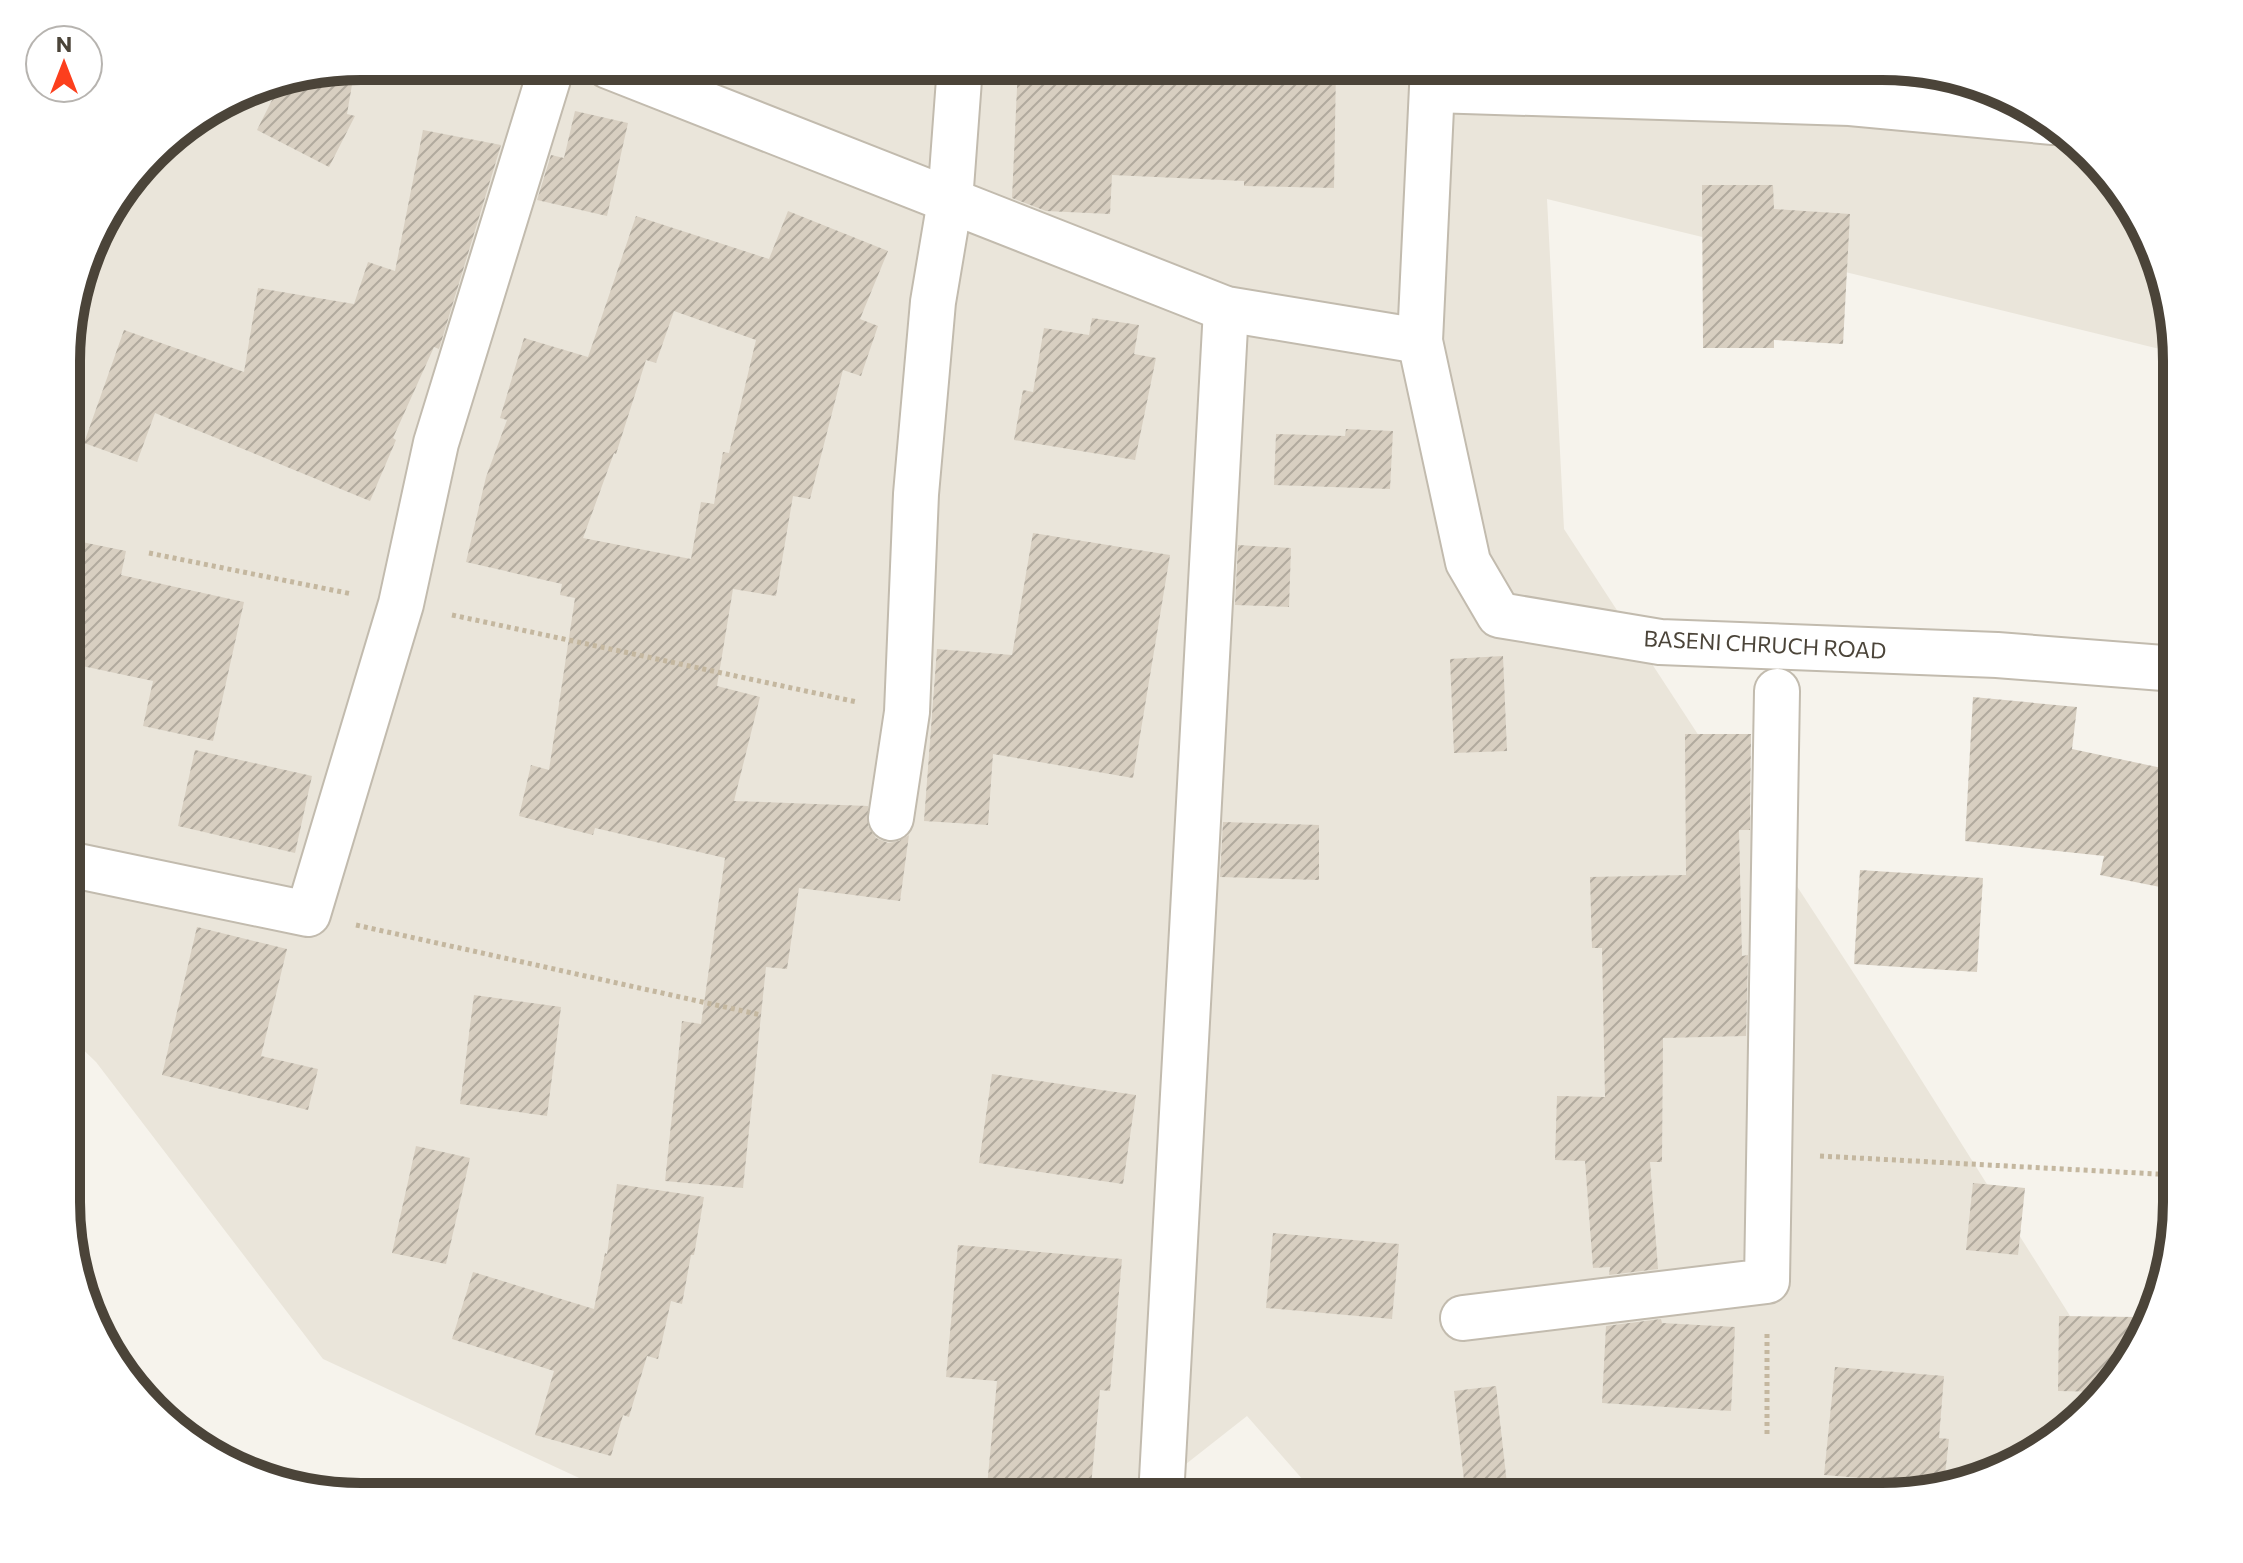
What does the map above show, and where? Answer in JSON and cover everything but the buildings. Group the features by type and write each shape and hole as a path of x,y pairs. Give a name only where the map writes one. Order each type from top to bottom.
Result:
{"street":[{"path":"81,867 308,914 401,604 436,443 548,80"},
{"path":"644,80 1226,309 1420,341 1433,81"},
{"path":"891,818 907,712 916,494 933,302 950,201 959,80"},
{"path":"1478,81 1850,103 2025,119"},
{"path":"1162,1483 1226,309"},
{"name":"BASENI CHRUCH ROAD","path":"1420,341 1468,562 1499,615 1660,642 1997,655 2162,668"},
{"path":"1463,1318 1767,1281 1777,691"}],"path":[{"path":"149,553 907,712"},
{"path":"308,914 761,1015"},
{"path":"1814,1155 2163,1174"}],"shaded area":[{"path":"361,80 1919,82 1990,101 2053,138 2081,162 2105,190 2142,253 2158,306 2162,350 1547,199 1564,529 1864,989 2106,1372 2081,1401 2053,1425 1990,1462 1937,1478 1882,1483 1305,1483 1247,1416 1162,1483 588,1482 323,1359 96,1062 81,1047 82,324 101,253 138,190 162,162 190,138 253,101 306,85"}]}
